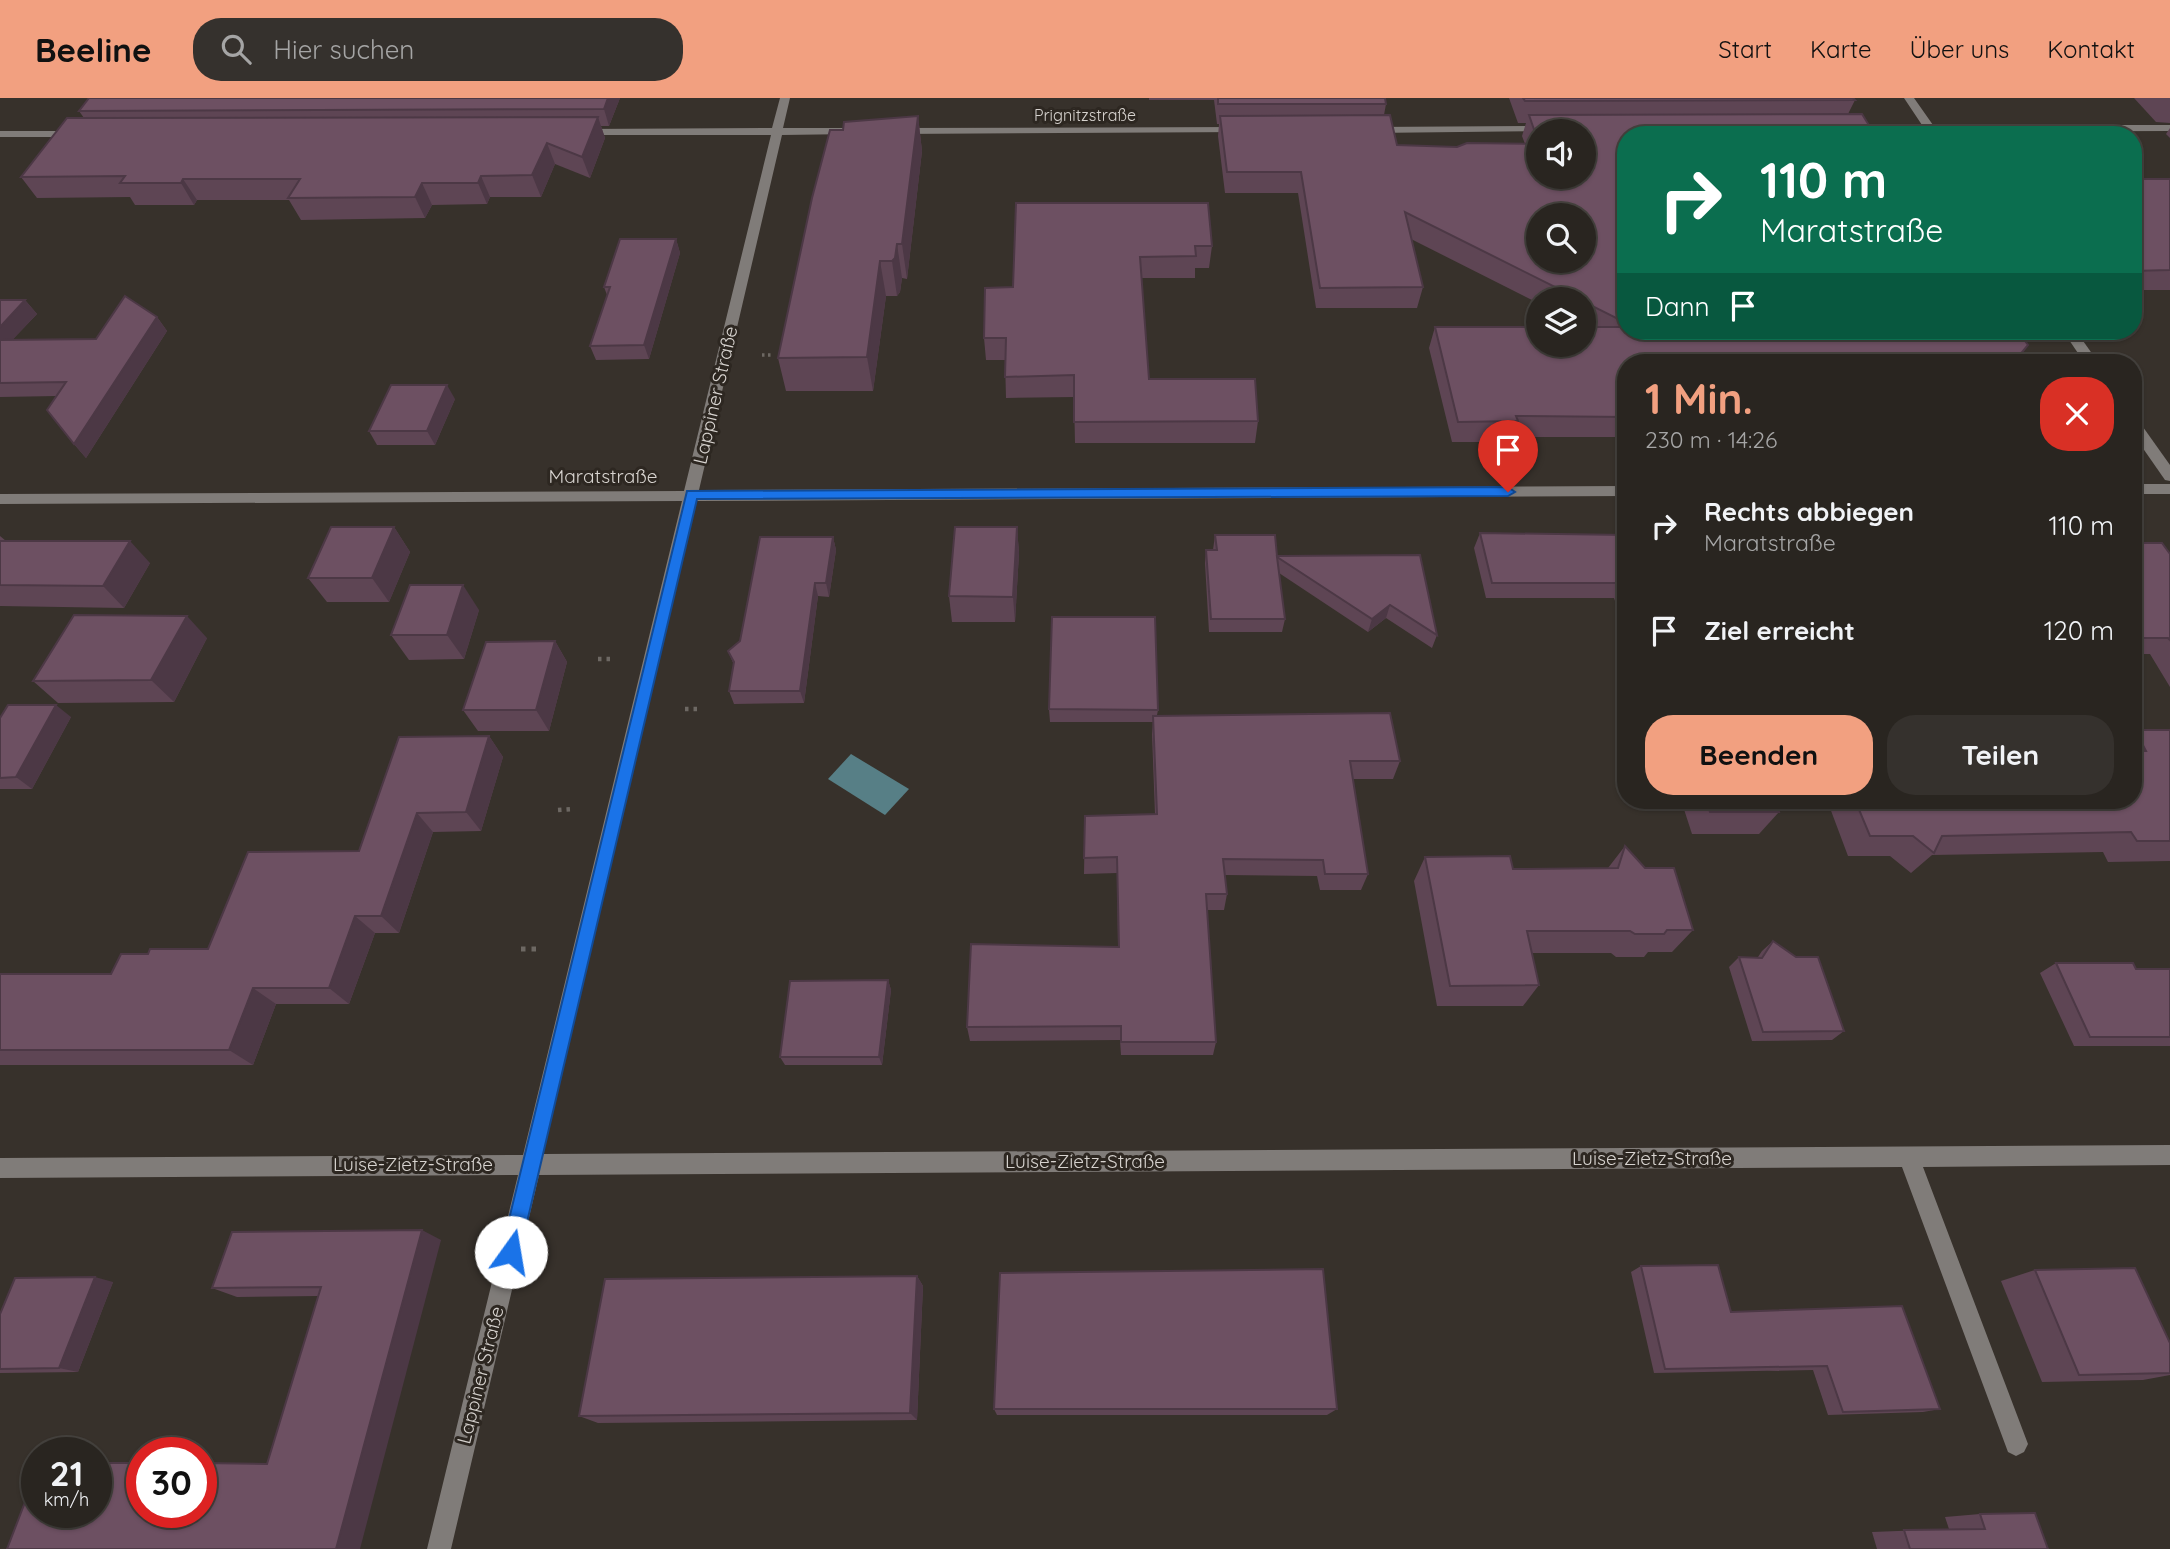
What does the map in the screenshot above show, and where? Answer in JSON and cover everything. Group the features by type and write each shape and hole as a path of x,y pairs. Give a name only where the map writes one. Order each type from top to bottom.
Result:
{"street":[{"name":"Lappiner Straße","path":"439,1549 785,98"},
{"path":"1909,98 1928,126"},
{"path":"2142,128 2170,128"},
{"name":"Prignitzstraße","path":"888,131 1250,130"},
{"path":"1360,130 1526,130"},
{"path":"571,132 861,131"},
{"path":"0,134 83,134"},
{"path":"2142,436 2170,476"},
{"path":"2142,489 2170,489"},
{"name":"Maratstraße","path":"0,499 1617,491"},
{"name":"Luise-Zietz-Straße","path":"0,1167 2170,1156"},
{"path":"1909,1157 2016,1444"}],"path":[{"path":"762,355 771,355"},
{"path":"598,659 613,659"},
{"path":"685,709 699,709"},
{"path":"558,810 572,809"},
{"path":"521,949 537,949"}],"water":[{"path":"851,754 909,789 885,815 828,779"}],"building":[{"path":"89,98 608,98 604,109 79,111"},
{"path":"1218,98 1385,98 1386,104 1218,104"},
{"path":"1523,98 1853,98 1855,100 1525,101"},
{"path":"1862,114 1869,126 1617,126 1617,318 1596,308 1596,287 1555,287 1527,273 1596,273 1596,203 1526,203 1526,272 1405,212 1423,287 1320,288 1301,172 1227,172 1220,116 1390,115 1397,145 1457,147 1467,143 1526,144 1526,189 1596,189 1596,119 1530,119 1529,115"},
{"path":"918,116 902,244 897,244 892,261 880,261 867,357 778,358 812,198 830,130 843,130 844,122"},
{"path":"598,117 582,157 547,143 532,175 481,176 478,183 422,183 415,197 288,198 300,179 183,179 181,183 120,183 125,176 21,177 67,118"},
{"path":"2142,179 2170,179 2170,270 2142,271"},
{"path":"1016,203 1208,203 1212,246 1195,246 1196,256 1140,257 1149,379 1255,379 1258,421 1074,422 1074,375 1005,377 1006,338 984,338 985,288 1013,287"},
{"path":"620,239 676,239 644,345 590,346 610,287 604,287"},
{"path":"125,296 157,317 74,444 47,410 66,382 0,383 0,340 96,339"},
{"path":"0,300 25,300 0,327"},
{"path":"1435,327 1526,327 1526,357 1596,357 1596,327 1617,327 1617,340 2024,340 2028,345 2021,354 1617,354 1617,417 1516,416 1518,421 1458,422"},
{"path":"391,385 447,385 427,431 369,431"},
{"path":"331,527 394,527 372,578 308,578"},
{"path":"955,527 1017,527 1013,597 949,596"},
{"path":"1480,533 1617,535 1617,583 1492,583"},
{"path":"1215,535 1275,535 1277,556 1420,555 1437,635 1390,605 1372,619 1277,557 1285,619 1211,619 1206,550 1217,550"},
{"path":"760,537 833,537 826,583 815,583 800,691 729,691 734,662 728,651 740,641"},
{"path":"0,541 130,541 103,586 0,585"},
{"path":"2142,543 2162,543 2170,554 2170,640 2142,638"},
{"path":"410,585 463,585 447,635 391,635"},
{"path":"74,615 187,616 151,680 33,681"},
{"path":"1052,617 1155,617 1158,710 1049,709"},
{"path":"555,641 536,710 463,710 486,642"},
{"path":"8,705 56,705 16,777 0,778 0,718"},
{"path":"1390,713 1400,761 1350,761 1368,874 1325,874 1323,860 1223,859 1227,894 1206,894 1216,1042 1121,1042 1121,1026 967,1027 971,944 1119,947 1117,857 1084,858 1085,816 1157,814 1153,716"},
{"path":"2142,730 2170,730 2170,841 2137,841 2131,832 1942,836 1934,853 1913,836 1870,836 1859,809 2142,809 2142,751 2146,751 2142,743"},
{"path":"489,736 466,812 417,813 381,916 355,916 329,988 253,988 229,1050 0,1050 0,974 111,974 121,954 148,954 150,949 208,949 248,852 359,851 399,737"},
{"path":"1709,809 1778,809 1779,812 1710,812"},
{"path":"1625,846 1645,868 1674,868 1693,930 1667,930 1664,934 1635,934 1630,931 1527,931 1539,985 1450,986 1425,857 1510,856 1513,869 1618,868"},
{"path":"1773,941 1796,957 1818,957 1844,1031 1763,1032 1739,957 1762,958"},
{"path":"2056,963 2133,963 2136,969 2170,969 2170,1037 2090,1037"},
{"path":"888,980 879,1057 780,1057 790,981"},
{"path":"422,1230 336,1549 7,1549 21,1513 21,1528 112,1528 112,1463 126,1463 126,1528 217,1528 217,1463 267,1464 321,1287 212,1288 232,1232"},
{"path":"1718,1265 1731,1312 1902,1306 1940,1409 1843,1412 1827,1366 1665,1369 1641,1266"},
{"path":"2135,1268 2170,1343 2170,1373 2079,1375 2035,1270"},
{"path":"1323,1269 1337,1409 994,1409 1000,1273"},
{"path":"917,1276 910,1413 579,1416 605,1279"},
{"path":"95,1277 59,1368 0,1369 0,1314 15,1278"},
{"path":"2035,1513 2048,1549 1910,1549 1904,1530 1985,1529 1980,1514"}],"route":[{"path":"511,1252 692,494 1508,492"}]}
